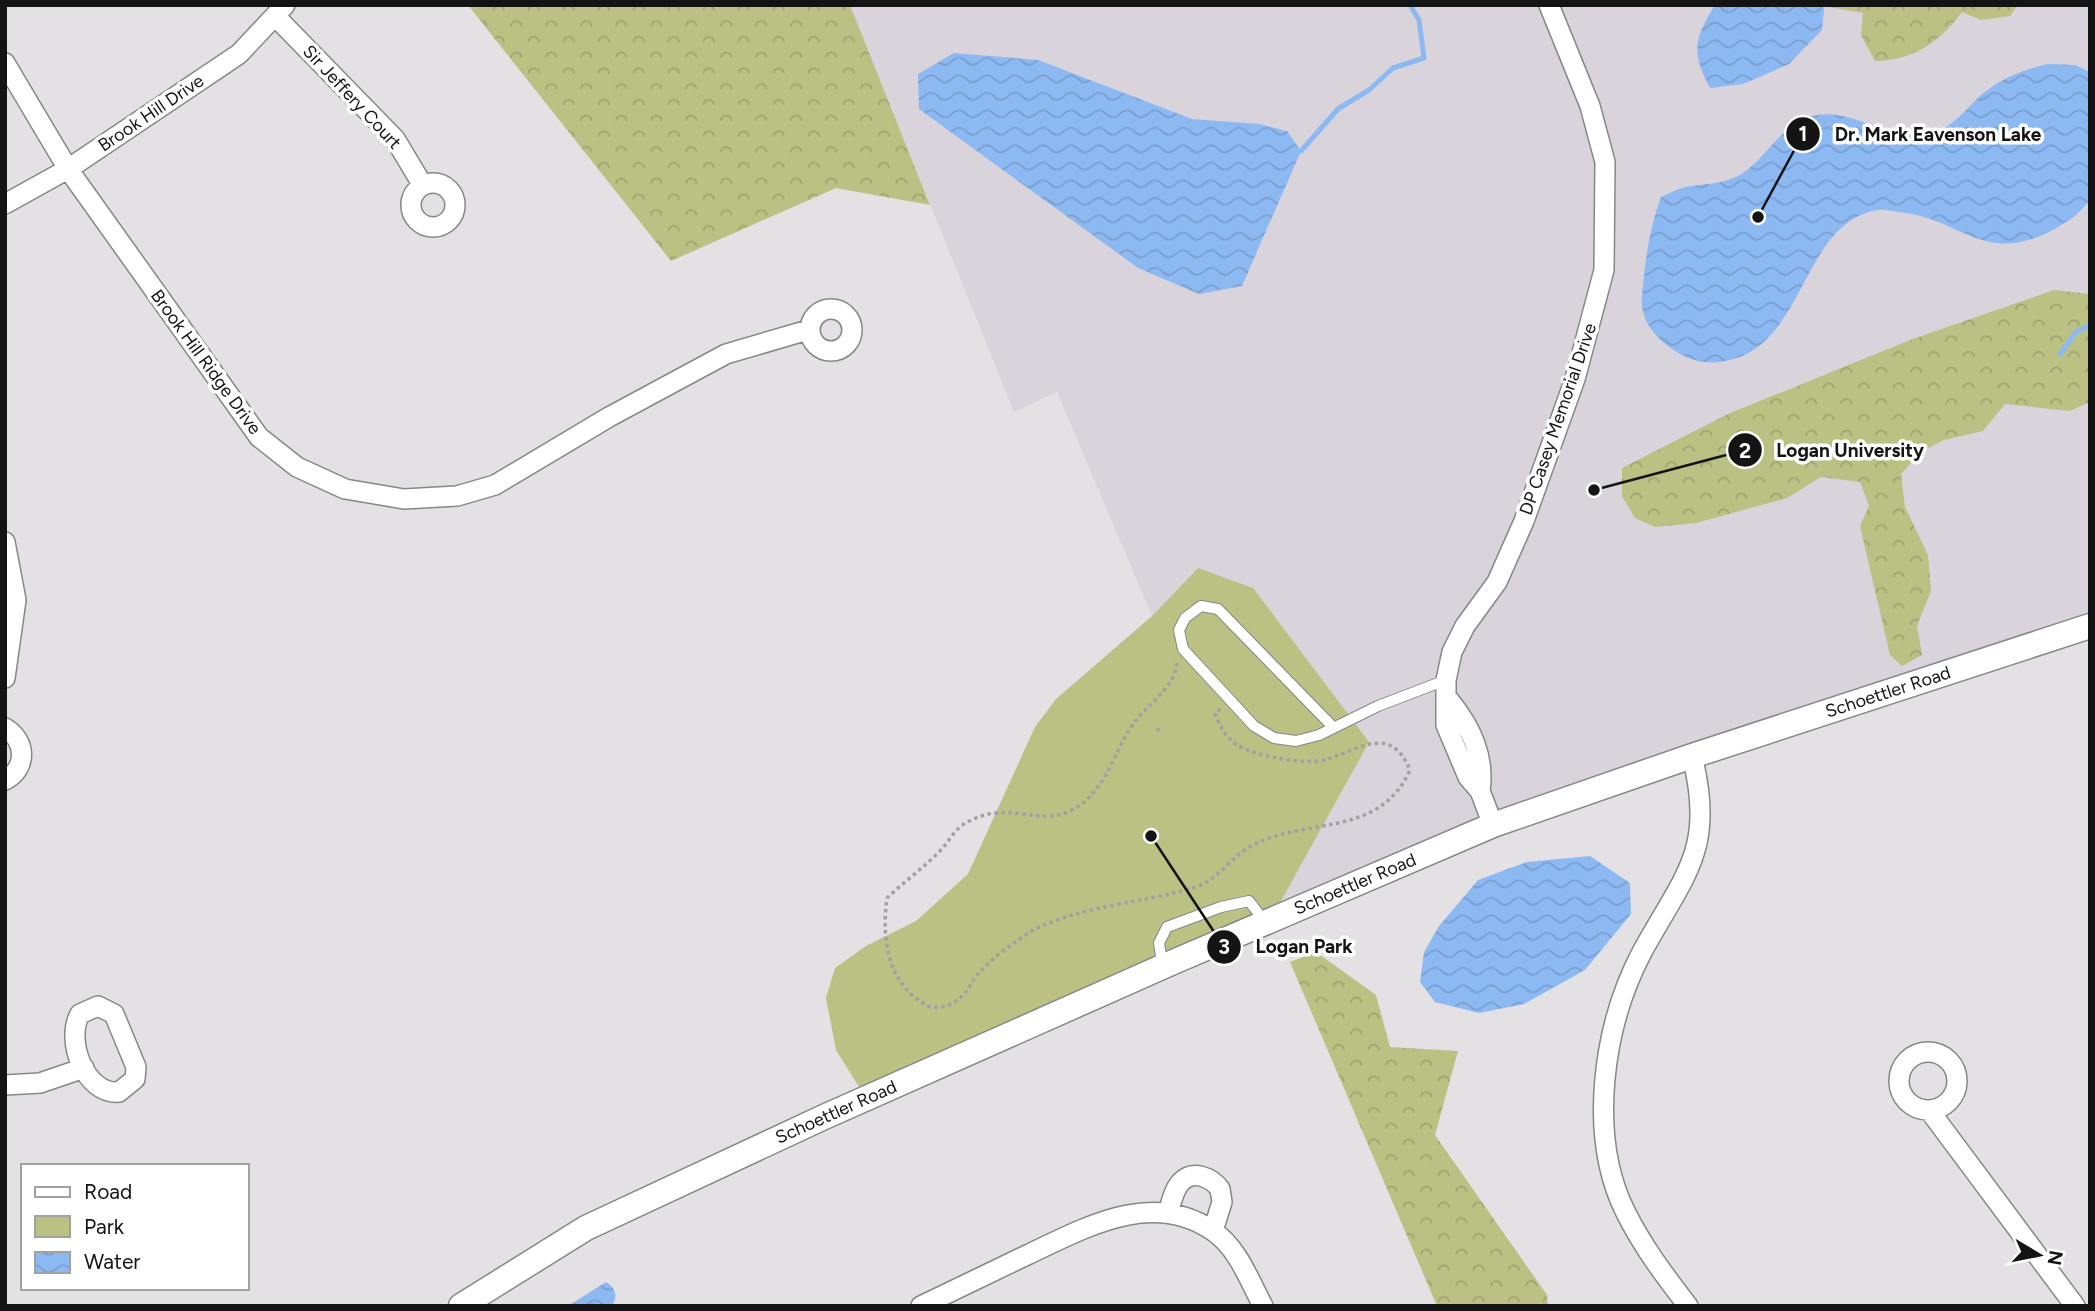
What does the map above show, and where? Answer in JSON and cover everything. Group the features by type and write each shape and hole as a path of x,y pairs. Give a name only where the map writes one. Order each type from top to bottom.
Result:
{"street":[{"name":"DP Casey Memorial Drive","path":"1448,690 1452,652 1465,626 1497,582 1524,521 1575,379 1604,270 1605,162 1590,106 1549,5"},
{"name":"Brook Hill Drive","path":"5,204 68,169 239,54 280,10"},
{"name":"Sir Jeffery Court","path":"280,10 395,139 422,184"},
{"name":"Brook Hill Ridge Drive","path":"5,63 68,169 259,437 297,467 345,489 414,499 457,496 481,490 726,354 808,330"},
{"path":"5,542 16,600 5,678"},
{"name":"Schoettler Road","path":"461,1306 586,1228 824,1117 1171,963 1493,825 1692,756 2090,626"},
{"path":"1448,690 1465,719 1483,768 1480,791 1493,825"},
{"path":"5,728 15,735 22,752 17,770 5,779"},
{"path":"1688,1306 1649,1254 1625,1212 1606,1137 1605,1088 1606,1057 1620,1001 1642,953 1689,870 1699,840 1701,793 1692,756"},
{"path":"5,1085 40,1083 84,1068"},
{"path":"1928,1110 2076,1306"},
{"path":"1168,1213 1184,1178 1207,1178 1220,1189 1222,1202 1213,1231"},
{"path":"921,1306 1100,1221 1138,1212 1168,1213 1213,1231 1234,1252 1263,1306"}],"lane":[{"path":"1333,727 1218,609 1208,605 1192,610 1179,630 1179,640 1254,726 1274,738 1296,741 1319,735 1378,706 1448,690"},
{"path":"1171,963 1161,956 1159,943 1167,928 1221,906 1250,901 1265,923"}],"path":[{"path":"1179,640 1177,670 1133,724 1100,784 1083,804 1065,813 1045,816 1010,811 986,813 961,826 940,851 887,898 886,945 894,971 906,991 928,1007 944,1007 961,998 978,974 1005,948 1034,929 1199,886 1227,868 1248,848 1269,838 1332,826 1382,807 1400,791 1410,770 1404,755 1388,744 1375,742 1325,760 1258,754 1236,745 1222,730 1215,715 1230,700"},
{"path":"1157,731 1161,726"}],"shaded area":[{"path":"850,5 2090,5 2090,616 1531,799 1276,910 1198,568 1152,616 1057,392 1014,412"}],"green space":[{"path":"468,5 850,5 930,205 836,188 671,261"},
{"path":"1818,5 2018,5 2010,16 1981,20 1962,12 1945,32 1924,47 1901,57 1875,61 1861,35 1863,13"},
{"path":"2054,290 2090,294 2090,402 2070,411 2005,404 1983,431 1944,440 1922,451 1901,474 1905,507 1928,555 1931,591 1917,626 1922,655 1902,666 1890,655 1860,526 1869,506 1860,482 1821,477 1787,498 1696,523 1655,527 1635,518 1622,496 1622,468 1728,414 1910,340"},
{"path":"1198,568 1253,588 1369,742 1276,910 861,1090 836,1050 826,998 835,968 866,946 916,921 968,874 1035,727 1056,699 1152,616"},
{"path":"1316,952 1376,995 1390,1047 1458,1051 1435,1135 1547,1295 1548,1306 1437,1306 1290,962"}],"water":[{"path":"1715,5 1818,5 1824,8 1822,30 1789,64 1743,84 1710,88 1700,65 1698,46 1703,27"},
{"path":"954,53 1038,60 1192,119 1259,124 1287,131 1301,151 1242,286 1199,294 1138,268 919,109 918,74"},
{"path":"2048,64 2075,65 2090,72 2090,199 2066,222 2026,241 2006,244 1971,236 1919,216 1877,210 1852,220 1832,238 1816,260 1788,311 1772,333 1752,351 1725,361 1700,361 1670,348 1650,327 1642,309 1642,296 1648,246 1661,197 1685,187 1738,176 1758,160 1784,132 1805,118 1832,114 1892,132 1921,136 1943,129 1981,95 2005,79"},
{"path":"1590,856 1630,883 1631,914 1585,970 1524,1004 1479,1013 1435,1002 1420,982 1424,952 1439,926 1478,880 1527,862"},
{"path":"606,1282 615,1292 612,1306 568,1306"}],"waterway":[{"path":"1301,151 1338,109 1369,90 1393,68 1424,58 1419,20 1410,5"},
{"path":"2060,354 2076,332 2090,325"}],"place":[{"name":"Dr. Mark Eavenson Lake","path":"1758,217"},
{"name":"Logan University","path":"1594,490"},
{"name":"Logan Park","path":"1151,836"}]}
